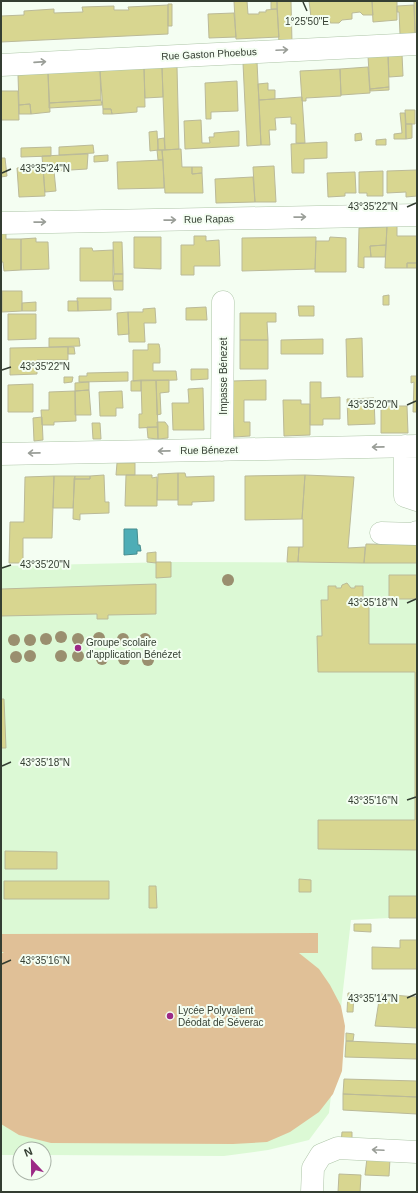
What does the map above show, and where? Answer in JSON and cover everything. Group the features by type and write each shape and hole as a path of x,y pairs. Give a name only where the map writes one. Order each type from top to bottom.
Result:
{"street":[{"name":"Rue Gaston Phoebus","path":"1,65 417,44"},
{"name":"Rue Rapas","path":"1,223 417,215"},
{"name":"Impasse Bénezet","path":"222,450 223,302"},
{"name":"Rue Bénezet","path":"1,454 411,446"},
{"path":"411,446 405,496 417,500"},
{"path":"381,533 416,534 417,532"},
{"path":"312,1192 313,1168 321,1155 338,1148 417,1152"}],"shaded area":[{"path":"171,562 417,563 417,918 351,920 329,1113 309,1140 268,1150 224,1156 52,1155 52,1141 12,1141 12,1155 1,1155 1,566"},
{"name":"Lycée Polyvalent Déodat de Séverac","path":"318,933 318,953 299,953 319,969 330,985 341,1006 345,1026 342,1071 333,1094 319,1112 290,1132 267,1142 233,1144 52,1143 52,1141 43,1141 19,1135 1,1124 1,954 4,952 1,952 1,934"}],"water":[{"path":"124,529 137,529 138,545 140,545 141,551 137,551 137,554 124,555"}],"building":[{"path":"234,1 247,1 248,14 259,14 259,12 266,12 266,10 277,9 279,37 236,39"},
{"path":"271,1 277,1 277,9 271,9"},
{"path":"277,1 291,1 292,43 279,44"},
{"path":"309,1 372,1 373,15 363,15 360,12 352,13 352,19 342,20 339,23 330,23 330,21 324,21 318,17 311,17"},
{"path":"372,1 397,1 397,20 373,22"},
{"path":"414,1 417,1 417,35 415,35"},
{"path":"168,4 172,4 172,26 168,26"},
{"path":"168,5 168,34 1,42 1,16 24,15 24,11 54,9 54,13 83,12 82,7 114,6 114,10 129,10 128,7"},
{"path":"414,5 415,33 400,34 399,12 397,12 397,6"},
{"path":"234,13 236,37 209,38 208,14"},
{"path":"311,17 318,17 324,21 311,22"},
{"path":"402,54 403,76 389,77 388,55"},
{"path":"388,55 389,87 370,89 368,56"},
{"path":"257,62 261,145 247,146 243,63"},
{"path":"162,67 177,67 179,149 165,150"},
{"path":"162,67 163,97 145,98 144,68"},
{"path":"368,67 370,93 341,95 340,69"},
{"path":"144,68 145,107 137,107 137,112 112,114 111,109 103,109 100,71"},
{"path":"340,69 341,96 306,98 306,101 302,101 300,71"},
{"path":"100,71 101,100 49,103 48,73"},
{"path":"48,73 50,112 31,114 30,104 19,105 18,75"},
{"path":"237,81 238,111 211,112 211,119 206,119 205,83"},
{"path":"268,83 268,90 275,90 275,99 259,100 258,84"},
{"path":"389,87 389,90 370,91 370,89"},
{"path":"1,91 18,91 19,120 1,120"},
{"path":"302,97 305,143 296,143 296,124 291,124 291,117 275,118 276,130 269,130 270,145 261,145 259,100"},
{"path":"101,100 102,105 49,108 49,103"},
{"path":"30,104 31,114 19,114 19,105"},
{"path":"103,109 111,109 112,114 103,114"},
{"path":"405,110 415,110 415,124 406,124"},
{"path":"400,113 405,113 406,139 394,139 394,134 402,133"},
{"path":"201,120 202,143 210,143 209,137 214,137 214,133 239,131 239,146 185,149 184,121"},
{"path":"406,124 412,124 412,138 406,139"},
{"path":"157,131 158,150 150,151 149,132"},
{"path":"361,133 362,140 355,141 355,134"},
{"path":"164,138 165,150 158,150 158,139"},
{"path":"386,139 386,145 376,145 376,140"},
{"path":"327,142 327,158 304,159 304,173 292,173 291,144"},
{"path":"93,145 94,153 59,155 59,147"},
{"path":"51,147 51,156 21,157 21,148"},
{"path":"181,149 182,167 192,167 192,174 202,173 203,193 165,193 162,150"},
{"path":"157,150 162,150 163,160 158,160"},
{"path":"88,154 87,169 54,171 56,191 45,192 42,156"},
{"path":"108,155 108,161 94,162 94,156"},
{"path":"1,158 5,158 7,176 1,177"},
{"path":"163,160 164,188 118,189 117,162"},
{"path":"274,166 276,202 255,202 253,167"},
{"path":"43,167 45,196 19,197 17,168"},
{"path":"192,167 202,167 202,173 192,174"},
{"path":"417,170 417,196 406,197 406,192 387,193 387,171"},
{"path":"383,171 383,196 367,196 367,193 359,193 359,172"},
{"path":"355,172 356,193 345,193 345,196 328,197 327,173"},
{"path":"253,177 255,202 216,203 215,179"},
{"path":"387,224 397,224 397,236 417,236 417,263 407,263 407,268 385,268"},
{"path":"387,227 386,245 370,246 371,257 364,257 364,268 358,267 359,228"},
{"path":"1,232 6,232 6,239 21,239 21,270 4,271 3,262 1,262"},
{"path":"194,236 206,236 206,241 219,240 220,266 194,266 194,275 181,275 181,245 194,245"},
{"path":"134,237 161,237 161,269 134,268"},
{"path":"316,237 315,269 242,271 242,238"},
{"path":"330,237 346,238 346,272 315,272 316,241 329,241"},
{"path":"36,238 36,242 48,242 49,269 21,270 21,239"},
{"path":"113,242 122,242 123,274 114,274"},
{"path":"386,245 385,257 371,257 370,246"},
{"path":"80,248 92,248 93,251 113,250 113,281 80,281"},
{"path":"407,263 417,263 417,268 407,268"},
{"path":"114,274 123,274 123,281 113,281"},
{"path":"113,281 123,281 123,290 114,290"},
{"path":"2,291 22,291 22,311 2,312"},
{"path":"389,295 389,305 383,305 383,296"},
{"path":"77,298 111,298 111,310 78,311"},
{"path":"68,301 78,301 78,311 68,311"},
{"path":"36,302 36,311 22,311 22,303"},
{"path":"298,306 314,306 314,316 299,316"},
{"path":"206,307 207,320 186,320 186,308"},
{"path":"155,308 156,323 144,323 145,342 129,342 128,312 143,312 143,309"},
{"path":"128,312 129,334 118,335 117,313"},
{"path":"240,313 276,313 276,322 267,322 268,340 240,340"},
{"path":"8,314 36,314 36,339 8,340"},
{"path":"49,338 79,338 80,346 49,347"},
{"path":"362,338 363,377 347,377 346,339"},
{"path":"323,339 323,354 281,354 281,340"},
{"path":"240,340 268,340 268,369 240,369"},
{"path":"148,344 159,344 160,349 160,363 153,363 153,371 176,371 177,380 133,381 133,350 148,350"},
{"path":"68,347 68,360 37,360 37,374 10,375 10,348"},
{"path":"68,347 74,347 75,354 68,354"},
{"path":"191,369 208,369 208,379 191,380"},
{"path":"128,372 128,381 79,382 79,376 87,376 87,373"},
{"path":"411,376 417,376 417,412 413,412 414,382 411,383"},
{"path":"64,377 73,377 72,382 64,383"},
{"path":"141,380 141,391 131,391 131,381"},
{"path":"141,380 156,380 158,427 139,428 139,414 142,414"},
{"path":"156,380 169,380 169,392 160,393 161,414 157,415"},
{"path":"266,380 266,400 244,400 244,422 250,422 250,436 234,437 232,381"},
{"path":"89,382 89,390 75,391 75,383"},
{"path":"310,382 321,382 321,398 340,397 340,419 323,419 323,425 310,425"},
{"path":"33,384 33,412 8,412 8,385"},
{"path":"203,388 204,430 173,430 172,403 189,403 188,389"},
{"path":"89,390 91,415 75,415 75,391"},
{"path":"75,391 76,421 54,422 54,425 42,425 41,410 49,410 49,392"},
{"path":"122,391 123,408 116,408 116,416 100,416 99,392"},
{"path":"374,398 375,424 348,425 347,399"},
{"path":"283,400 301,400 301,404 310,404 310,435 284,436"},
{"path":"381,406 407,406 408,433 381,433"},
{"path":"42,417 43,440 34,441 33,418"},
{"path":"157,422 165,422 168,426 168,438 158,439"},
{"path":"92,423 100,423 101,439 93,439"},
{"path":"147,427 158,427 158,439 148,438"},
{"path":"117,463 135,463 135,475 116,475"},
{"path":"178,473 185,473 186,477 214,476 214,501 192,502 192,505 178,505"},
{"path":"178,473 178,500 157,500 158,474"},
{"path":"104,475 105,502 109,502 109,513 80,514 80,520 73,519 74,479 90,479 90,476"},
{"path":"126,475 152,475 152,478 157,477 157,506 125,506"},
{"path":"305,475 354,477 348,548 365,547 364,563 298,562 299,547 303,547 302,519"},
{"path":"305,475 302,519 245,520 245,476"},
{"path":"54,476 52,538 23,538 23,563 9,563 10,522 24,522 25,477"},
{"path":"54,476 75,476 73,508 53,508"},
{"path":"75,476 90,476 90,479 74,479"},
{"path":"366,544 417,545 417,563 364,563"},
{"path":"288,547 299,547 298,562 287,562"},
{"path":"156,552 156,563 147,562 147,553"},
{"path":"156,562 171,562 171,577 156,578"},
{"path":"389,575 417,575 417,599 389,599"},
{"path":"347,583 351,588 355,588 355,586 363,586 363,600 369,600 369,644 417,644 417,850 318,849 318,820 415,820 415,672 318,672 317,636 322,636 321,600 328,600 328,586 336,586 336,588 341,588 342,585"},
{"path":"156,584 156,614 108,615 108,619 97,619 97,614 1,616 1,589"},
{"path":"1,699 4,699 6,748 1,748"},
{"path":"5,851 57,852 57,869 5,869"},
{"path":"299,879 311,880 311,892 299,892"},
{"path":"4,881 109,881 109,899 4,899"},
{"path":"149,886 156,886 157,908 149,908"},
{"path":"389,896 417,896 417,918 389,918"},
{"path":"354,924 371,924 371,932 354,931"},
{"path":"400,940 417,940 417,969 372,969 372,947 400,948"},
{"path":"348,993 354,993 353,1012 347,1012"},
{"path":"380,994 417,997 417,1028 375,1026"},
{"path":"346,1033 354,1034 353,1041 346,1041"},
{"path":"346,1041 417,1044 417,1059 345,1057"},
{"path":"344,1079 417,1081 417,1097 343,1094"},
{"path":"343,1094 417,1097 417,1114 343,1110"},
{"path":"342,1132 352,1132 352,1143 341,1143"},
{"path":"367,1158 390,1159 389,1176 365,1175"},
{"path":"339,1174 361,1175 360,1192 338,1192"}],"place":[{"name":"Groupe scolaire d'application Bénézet","path":"78,648"},
{"name":"Lycée Polyvalent Déodat de Séverac","path":"170,1016"}]}
